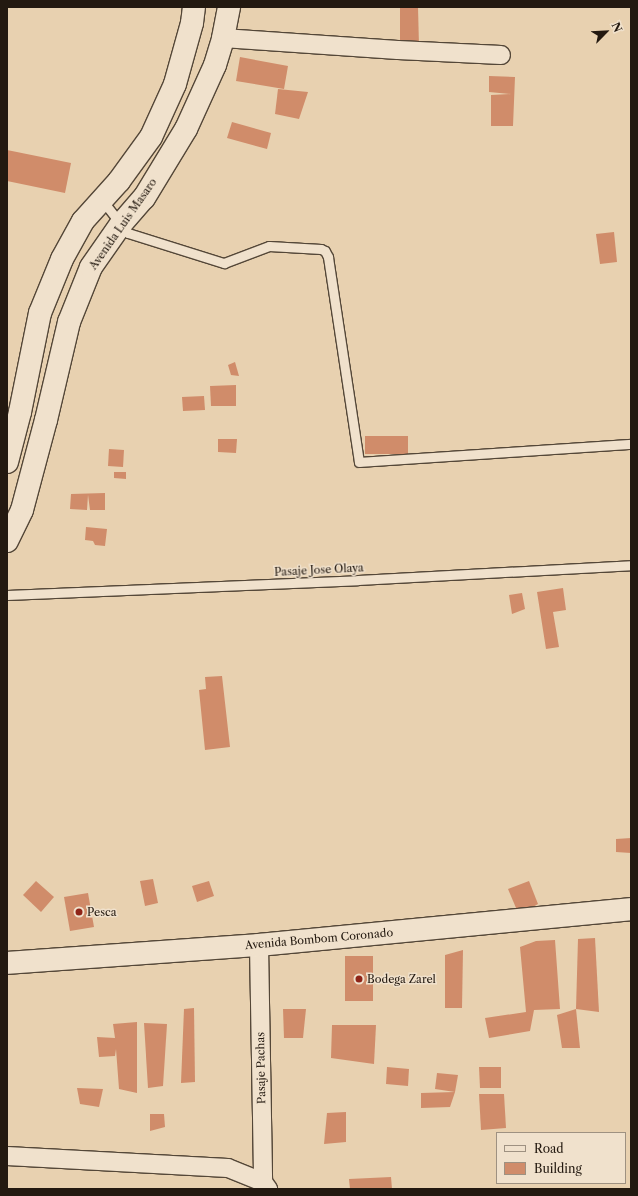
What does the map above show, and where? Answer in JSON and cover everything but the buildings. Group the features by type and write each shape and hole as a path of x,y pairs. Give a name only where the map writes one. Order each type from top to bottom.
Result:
{"main road":[{"path":"7,462 20,412 40,313 62,259 83,221 119,181 151,137 175,84 192,23 194,7"},
{"name":"Avenida Luis Masaro","path":"7,541 22,510 46,420 68,322 91,267 121,224 144,198 186,129 215,65 223,38 229,7"},
{"name":"Avenida Bombom Coronado","path":"7,963 259,945 631,909"}],"street":[{"path":"223,38 398,50 501,55"},
{"name":"Pasaje Pachas","path":"259,945 265,1185"},
{"path":"7,1156 228,1168 265,1185"}],"lane":[{"path":"102,200 128,233 224,263 269,246 321,249 325,251 328,257 359,462 631,444"},
{"name":"Pasaje Jose Olaya","path":"7,595 350,580 631,565"}],"place":[{"name":"Pesca","path":"79,912"},
{"name":"Bodega Zarel","path":"359,979"}]}
